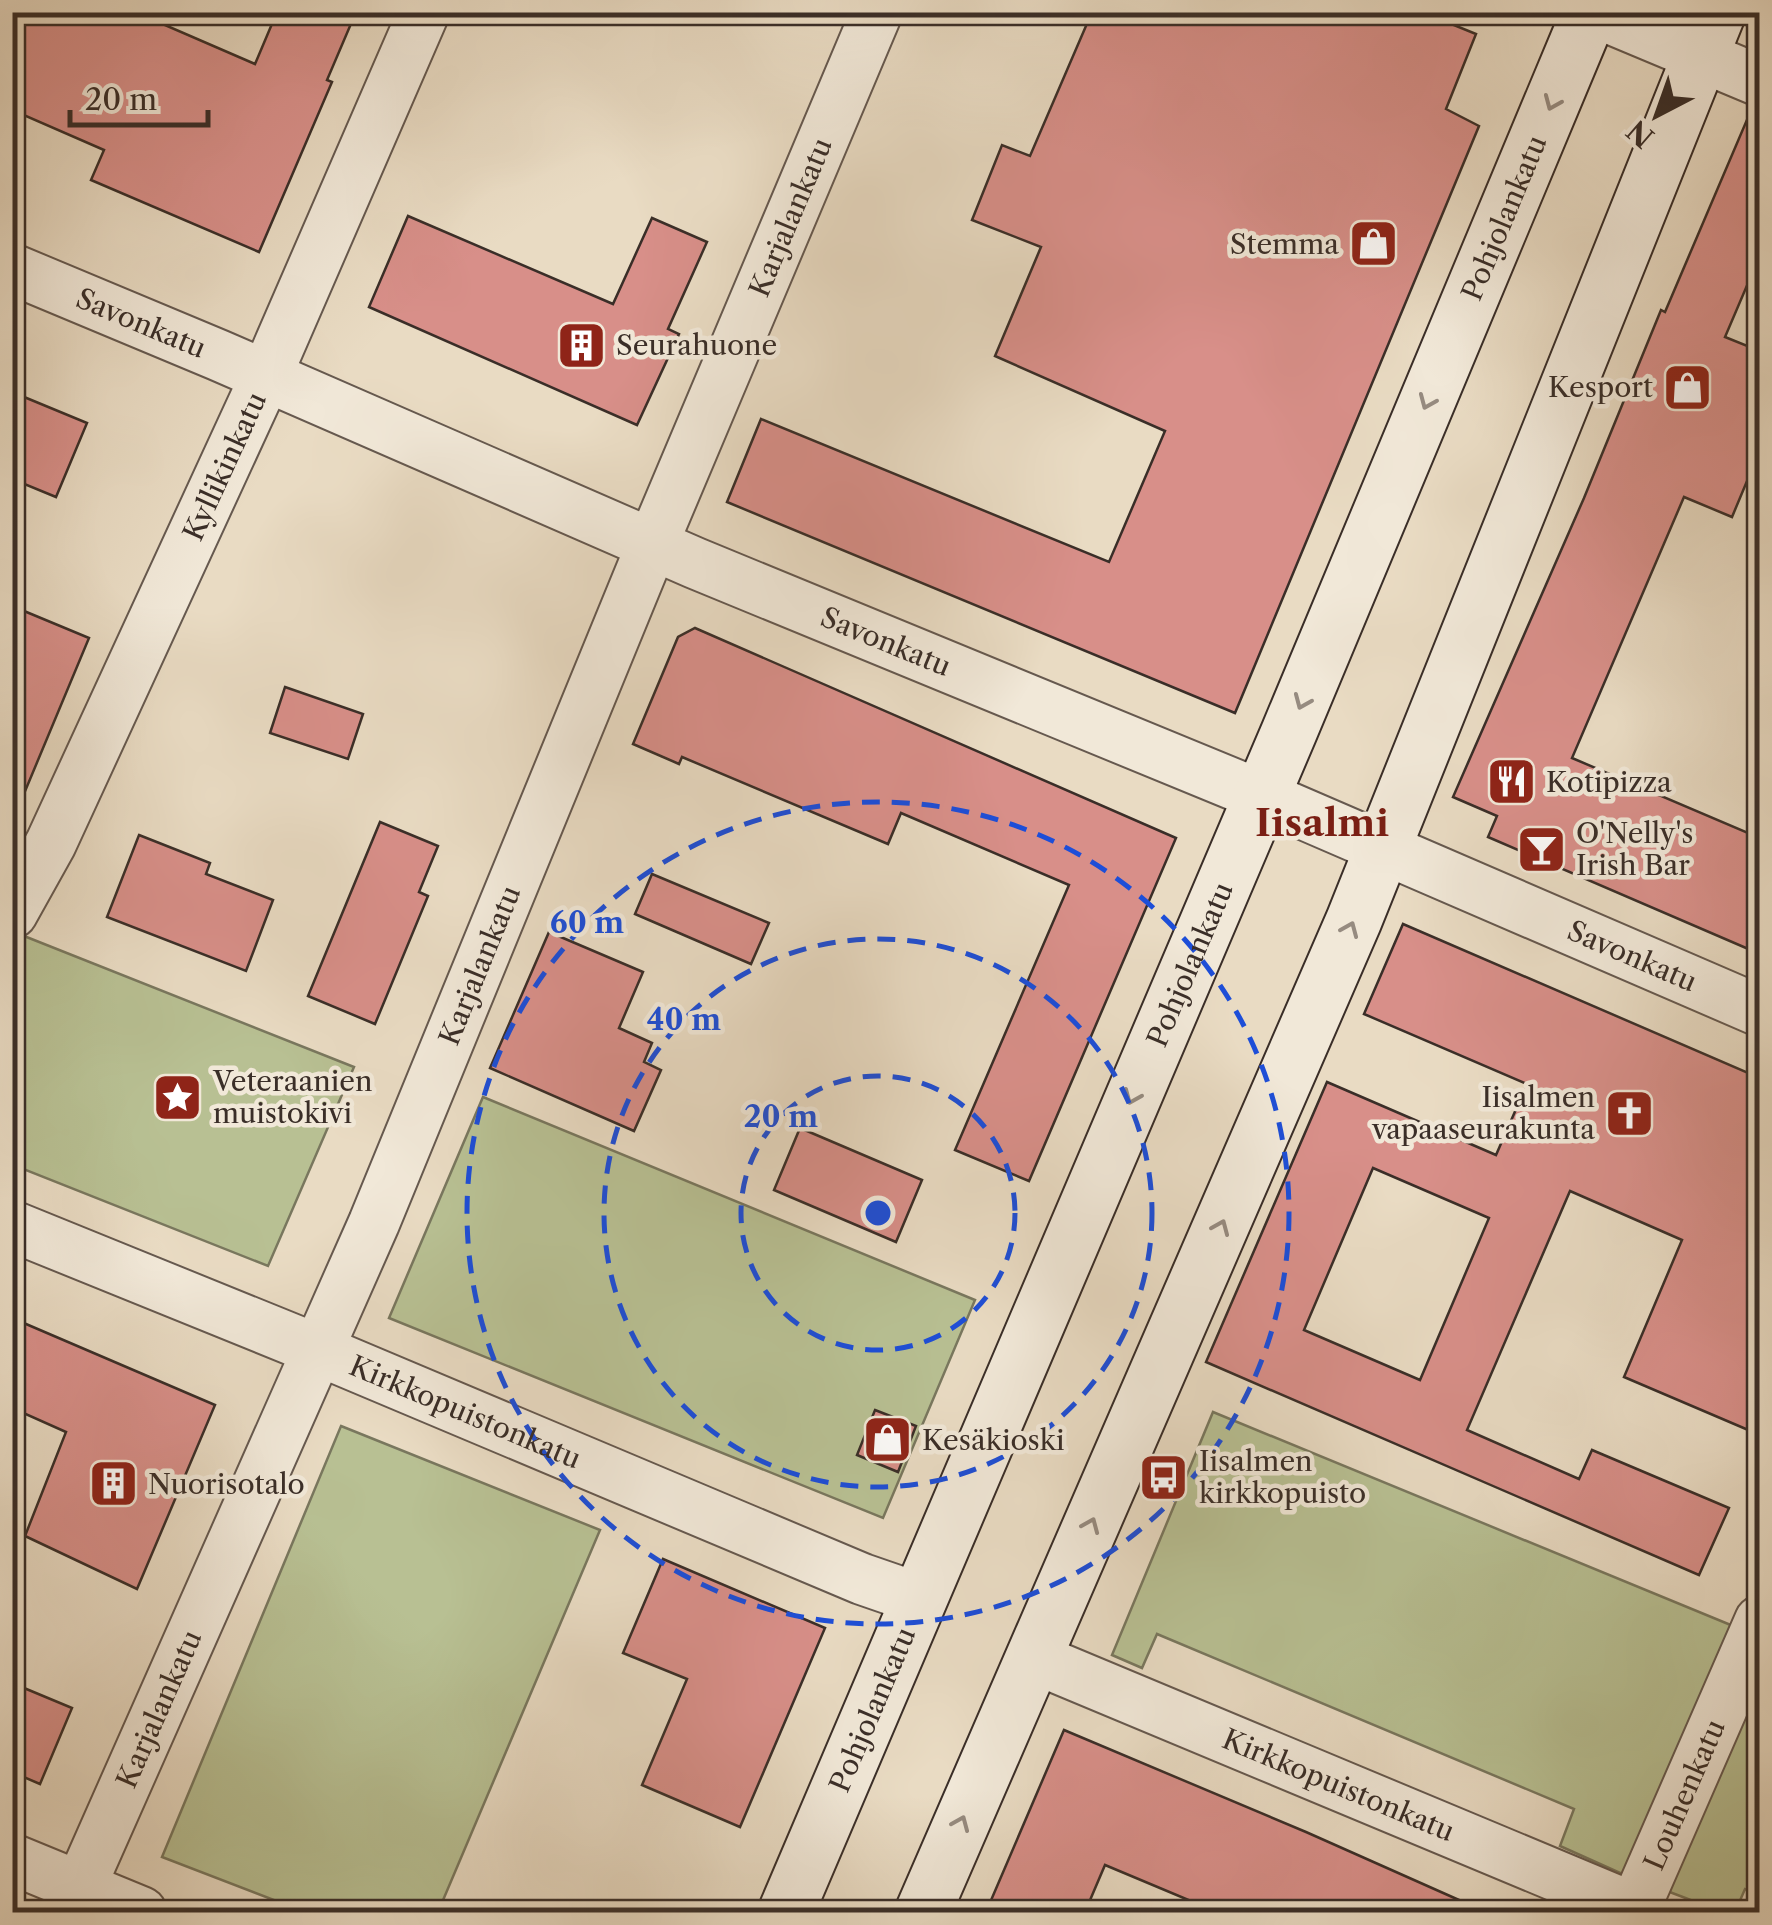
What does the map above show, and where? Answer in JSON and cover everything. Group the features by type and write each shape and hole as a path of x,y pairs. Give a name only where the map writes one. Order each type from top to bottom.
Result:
{"main road":[{"name":"Pohjolankatu","path":"786,1912 1593,12"},
{"path":"923,1912 1383,848 1708,34"}],"street":[{"name":"Kyllikinkatu","path":"15,902 51,842 266,376 424,12"},
{"name":"Karjalankatu","path":"74,1900 382,1205 652,544 877,12"},
{"path":"1593,12 1708,34 1760,81"},
{"name":"Savonkatu","path":"12,270 652,544 1262,796 1760,1011"},
{"name":"Kirkkopuistonkatu","path":"12,1226 862,1579 920,1599"},
{"name":"Louhenkatu","path":"1637,1911 1760,1621"},
{"name":"Kirkkopuistonkatu","path":"1034,1658 1637,1911"},
{"path":"12,1859 74,1900 141,1912"}],"green space":[{"path":"24,936 354,1067 268,1266 13,1165 12,963"},
{"path":"483,1097 975,1300 883,1518 389,1318"},
{"path":"1213,1412 1738,1628 1629,1877 1560,1846 1574,1809 1157,1634 1142,1668 1112,1655"},
{"path":"341,1426 600,1530 438,1912 305,1912 162,1857"},
{"path":"1759,1681 1759,1894 1745,1889 1735,1912 1722,1912 1667,1891"}],"building":[{"path":"12,12 135,12 255,64 277,12 356,12 327,80 332,82 259,252 91,180 104,150 12,110"},
{"path":"1092,12 1422,12 1476,34 1446,109 1479,126 1235,713 727,502 761,419 1109,562 1165,431 995,356 1041,247 972,220 1002,145 1030,156"},
{"path":"1752,108 1760,109 1760,255 1725,337 1760,351 1760,450 1732,517 1684,497 1572,758 1760,838 1760,954 1488,837 1497,816 1453,797 1584,498 1661,310 1665,312"},
{"path":"408,216 613,304 652,218 707,242 668,329 679,334 637,425 369,307"},
{"path":"12,392 87,423 56,497 12,479"},
{"path":"12,606 89,638 13,820 12,820"},
{"path":"695,628 1176,838 1029,1181 955,1150 1069,885 901,813 888,844 682,757 679,764 633,744 678,637"},
{"path":"285,687 363,714 348,759 270,733"},
{"path":"380,822 438,846 419,892 428,896 375,1024 308,996"},
{"path":"139,835 210,863 206,874 273,900 246,971 107,917"},
{"path":"652,874 769,923 751,964 635,914"},
{"path":"1403,924 1760,1078 1760,1435 1624,1377 1682,1240 1570,1191 1467,1430 1579,1479 1592,1450 1729,1508 1699,1575 1206,1362 1327,1082 1496,1155 1527,1084 1364,1014","holes":["1373,1168 1489,1218 1420,1380 1304,1330"]},
{"path":"549,932 643,972 619,1028 652,1043 644,1062 661,1070 634,1131 490,1068"},
{"path":"800,1128 922,1180 896,1242 774,1190"},
{"name":"Nuorisotalo","path":"12,1318 215,1405 137,1589 25,1536 66,1432 12,1408"},
{"name":"Kesäkioski","path":"875,1410 916,1426 898,1472 857,1455"},
{"path":"663,1559 825,1628 740,1827 642,1785 687,1679 623,1653"},
{"path":"12,1683 72,1708 40,1784 12,1772"},
{"path":"1064,1730 1486,1912 1217,1912 1105,1865 1085,1912 986,1912"}],"place":[{"name":"Stemma","path":"1374,244"},
{"name":"Seurahuone","path":"581,345"},
{"name":"Kesport","path":"1688,387"},
{"name":"Kotipizza","path":"1511,782"},
{"name":"O'Nelly's Irish Bar","path":"1541,849"},
{"name":"Veteraanien muistokivi","path":"178,1097"},
{"name":"Iisalmen vapaaseurakunta","path":"1630,1113"},
{"name":"Kesäkioski","path":"887,1440"},
{"name":"Iisalmen kirkkopuisto","path":"1164,1477"},
{"name":"Nuorisotalo","path":"113,1484"}],"district":[{"name":"Iisalmi","path":"1322,823"}]}
